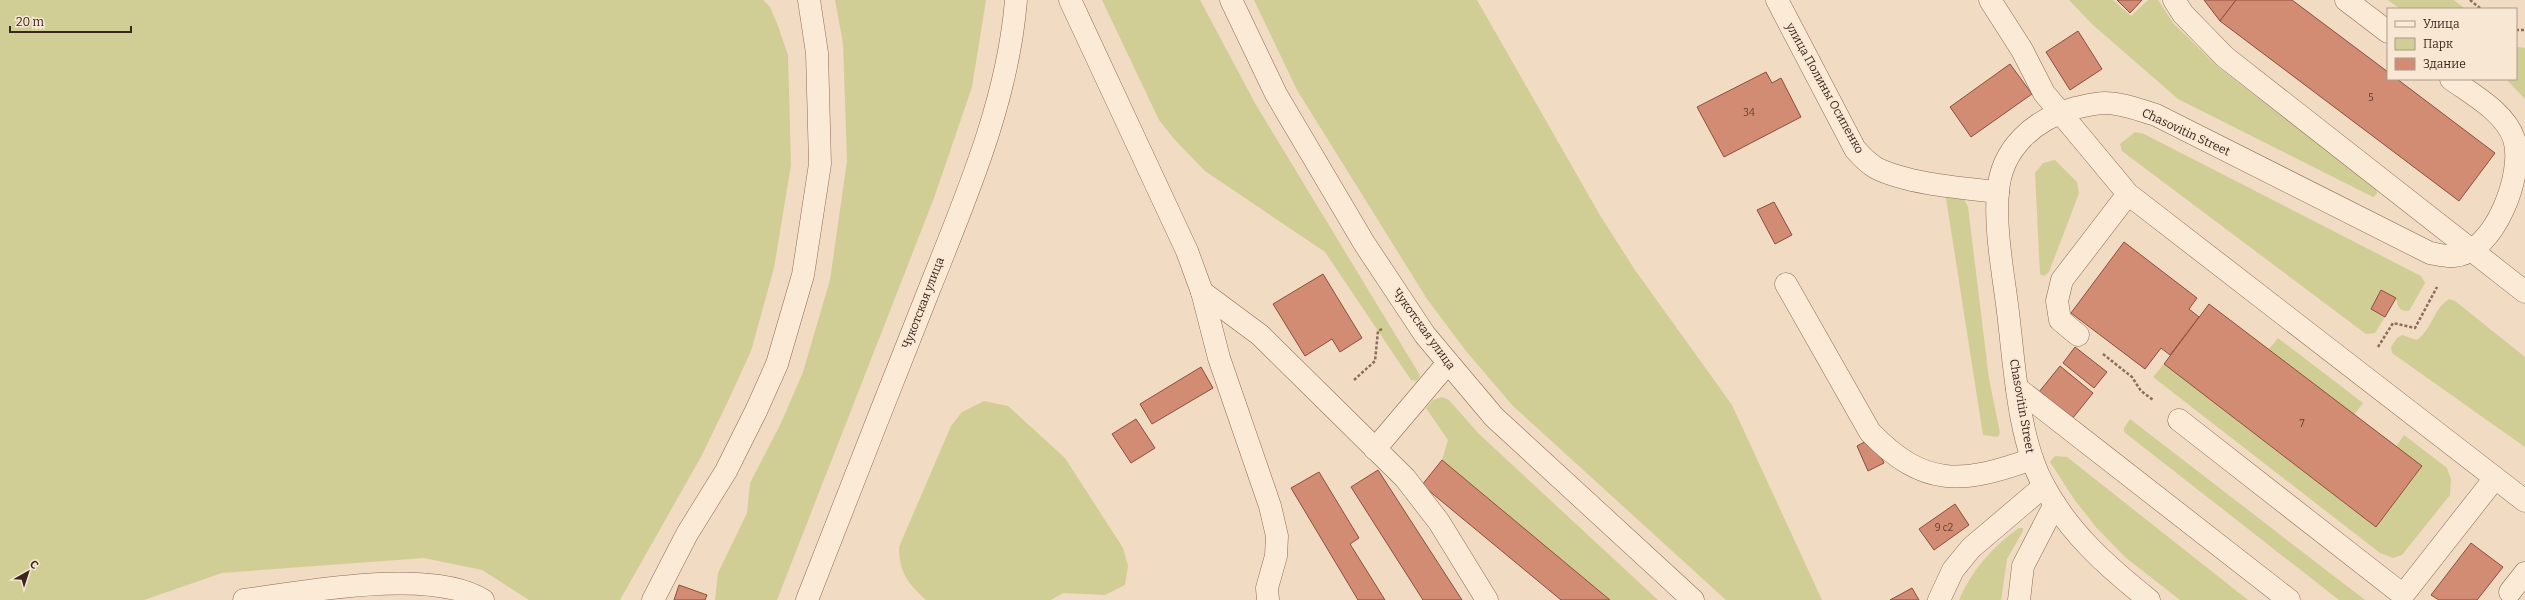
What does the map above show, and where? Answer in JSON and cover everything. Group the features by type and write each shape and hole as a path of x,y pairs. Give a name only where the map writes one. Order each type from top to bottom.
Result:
{"street":[{"path":"653,600 687,534 726,471 756,411 777,364 803,275 820,164 817,53 809,0"},
{"name":"Чукотская улица","path":"807,600 964,202 1001,92 1014,26 1016,0"},
{"path":"1070,0 1187,251 1202,292 1218,358 1270,506 1276,536 1276,556 1267,588 1268,600"},
{"name":"Чукотская улица","path":"1231,0 1276,94 1300,135 1410,314 1448,364 1494,417 1693,600"},
{"name":"улица Полины Осипенко","path":"1777,0 1855,149 1863,157 1875,167 1890,174 1952,187 1998,192"},
{"path":"1990,0 2022,50 2044,93 2128,194 2525,501"},
{"path":"2174,0 2183,14 2225,57 2462,253 2525,292"},
{"path":"2346,0 2387,31"},
{"path":"2452,80 2492,109 2505,122 2514,139 2516,163 2513,185 2506,205 2488,234 2462,253"},
{"name":"Chasovitin Street","path":"2149,600 2111,570 2079,537 2049,495 2032,459 2017,388 2001,251 1998,192 2006,162 2019,139 2040,122 2060,112 2103,103 2122,105 2156,115 2430,253 2462,253"},
{"path":"2078,334 2060,320 2056,301 2062,280 2128,194"},
{"path":"1786,284 1870,432 1895,456 1907,464 1936,474 1961,477 1992,473 2032,459"},
{"path":"1202,292 1260,335 1405,478 1439,522 1487,600"},
{"path":"1375,449 1448,364"},
{"path":"2017,388 2289,600"},
{"path":"2179,420 2403,595 2495,478"},
{"path":"1939,600 1953,570 1971,548 2049,495"},
{"path":"2019,600 2023,566 2049,495"},
{"path":"2510,592 2525,573"},
{"path":"244,600 363,586 426,583 473,594 483,600"}],"path":[{"path":"2470,0 2479,8"},
{"path":"2360,374 2393,323 2415,328 2462,253"},
{"path":"1327,402 1375,361 1378,332"},
{"path":"2078,334 2132,377 2141,391 2179,420"}],"green space":[{"path":"0,0 763,0 770,7 788,55 791,165 774,268 751,351 729,399 702,455 620,600 529,600 482,570 424,558 222,573 144,600 0,600"},
{"path":"835,0 986,0 972,87 934,198 777,600 715,600 718,573 747,513 750,483 781,423 803,372 830,280 847,161 843,43"},
{"path":"1102,0 1200,0 1256,105 1418,372 1420,376 1417,381 1411,380 1325,252 1205,171 1174,139 1159,120"},
{"path":"1254,0 1477,0 1601,217 1635,270 1732,405 1822,600 1726,600 1513,406 1466,351 1427,299 1297,90"},
{"path":"2069,0 2113,0 2131,16 2148,0 2158,0 2174,24 2217,66 2376,189 2377,194 2373,197 2178,99 2092,24"},
{"path":"2388,0 2454,0 2464,8 2399,8"},
{"path":"2517,48 2525,48 2525,99 2507,80 2517,80"},
{"path":"2135,132 2144,134 2421,276 2425,283 2409,311 2403,311 2398,306 2396,298 2381,290 2371,309 2385,317 2375,333 2366,334 2122,151 2120,144"},
{"path":"2055,160 2077,182 2079,193 2049,272 2044,276 2040,274 2035,173 2043,163"},
{"path":"1951,196 1964,199 1968,207 1989,379 2000,433 1998,437 1983,435 1946,198"},
{"path":"2449,299 2455,301 2525,357 2525,447 2392,353 2391,347 2397,338 2402,335 2417,340 2422,336 2439,308"},
{"path":"2278,338 2363,403 2354,415 2269,349"},
{"path":"2164,364 2376,527 2422,467 2396,447 2404,435 2447,468 2451,479 2450,495 2402,555 2393,558 2380,553 2153,377"},
{"path":"1442,397 1449,400 1479,434 1658,600 1610,600 1442,460 1448,440 1426,408 1433,400"},
{"path":"984,401 1008,406 1065,458 1123,548 1128,566 1125,585 1105,595 1063,593 1051,600 926,600 910,583 903,571 899,556 899,547 951,426 962,412"},
{"path":"2130,419 2365,600 2339,600 2124,432 2124,428"},
{"path":"2055,456 2067,457 2248,600 2180,600 2125,557 2096,527 2074,499 2050,462"},
{"path":"2019,528 2023,528 2023,531 2007,559 2001,600 1959,600 1970,579 1984,560 2000,543"}],"building":[{"path":"2117,0 2142,0 2130,13"},
{"path":"2204,0 2236,0 2220,21"},
{"path":"2236,0 2292,0 2387,71 2387,80 2398,80 2495,153 2459,201 2220,21"},
{"path":"2078,31 2102,69 2070,90 2046,52"},
{"path":"2010,64 2032,94 1971,137 1950,107"},
{"path":"1766,72 1772,83 1781,78 1801,117 1724,157 1697,107"},
{"path":"1774,202 1792,235 1775,244 1757,210"},
{"path":"2124,242 2197,298 2189,309 2199,317 2170,355 2161,348 2145,369 2071,313"},
{"path":"1323,274 1362,338 1340,352 1332,339 1305,356 1273,304"},
{"path":"2381,290 2396,298 2385,317 2371,309"},
{"path":"2209,304 2422,466 2376,527 2164,364"},
{"path":"2075,347 2107,372 2094,388 2063,363"},
{"path":"2060,366 2093,393 2072,419 2039,392"},
{"path":"1201,367 1213,388 1152,424 1140,404"},
{"path":"1136,419 1155,448 1131,463 1112,434"},
{"path":"1872,438 1884,463 1868,471 1857,446"},
{"path":"1442,460 1610,600 1561,600 1422,485"},
{"path":"1378,470 1462,600 1423,600 1351,487"},
{"path":"1319,472 1359,538 1350,544 1385,600 1358,600 1291,488"},
{"path":"1955,504 1969,525 1934,550 1919,529"},
{"path":"2471,543 2503,567 2477,600 2439,600 2431,595"},
{"path":"679,585 707,595 705,600 674,600"},
{"path":"1912,588 1919,600 1890,600"}]}
